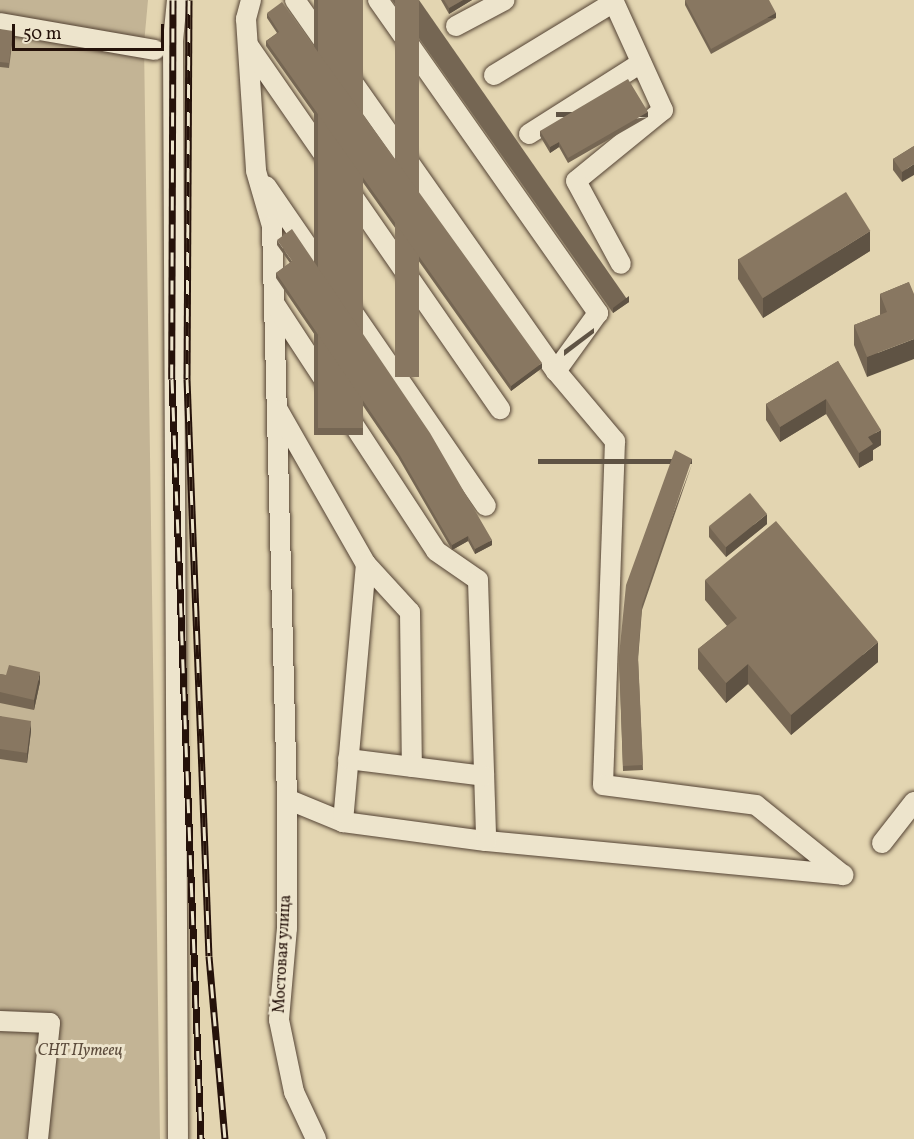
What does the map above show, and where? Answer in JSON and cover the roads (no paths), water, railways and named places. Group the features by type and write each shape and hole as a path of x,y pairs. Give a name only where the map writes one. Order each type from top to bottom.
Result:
{"street":[{"path":"177,0 173,41 178,1139"},
{"name":"Мостовая улица","path":"251,0 246,19 256,171 272,226 277,408 287,799 286,928 279,1020 294,1092 316,1139"},
{"path":"287,799 343,822 486,841 843,875 756,805 603,785 615,441 556,371 295,0"},
{"path":"378,0 598,313 556,371"},
{"path":"456,26 505,0"},
{"path":"494,75 613,1 663,110 576,181 621,264"},
{"path":"0,23 155,50"},
{"path":"248,45 500,409"},
{"path":"529,134 641,63"},
{"path":"256,171 486,506"},
{"path":"274,303 436,551 477,580 486,841"},
{"path":"277,408 366,564 410,612 412,767"},
{"path":"343,822 366,564"},
{"path":"348,759 484,776"},
{"path":"882,843 914,802"},
{"path":"0,1021 51,1023 38,1139"}],"railway":[{"path":"173,0 172,379 201,1139"},
{"path":"189,0 187,379 209,956 225,1139"}],"park label":[{"name":"СНТ Путеец","path":"80,1051"}]}
